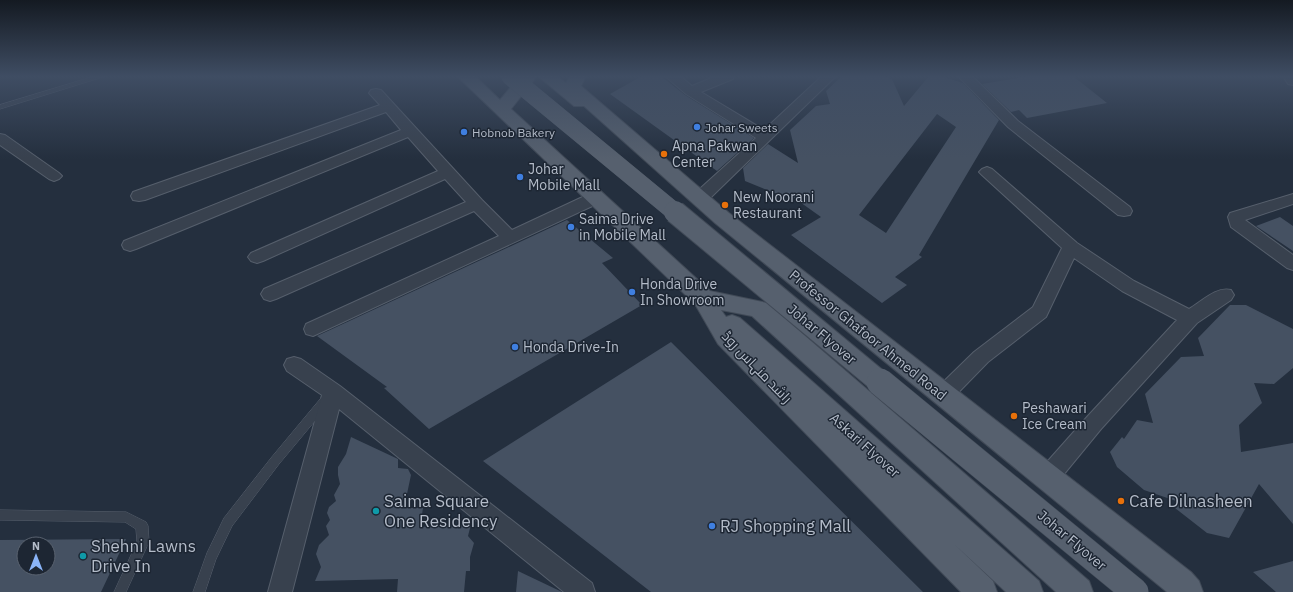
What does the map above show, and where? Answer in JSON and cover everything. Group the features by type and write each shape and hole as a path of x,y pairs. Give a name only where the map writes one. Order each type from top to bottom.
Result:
{"main road":[{"name":"راشد منہاس روڈ","path":"494,104 703,298 726,338 982,592"},
{"path":"501,110 506,104"},
{"name":"Johar Flyover","path":"543,104 1135,592"},
{"path":"583,104 628,137"},
{"name":"Professor Ghafoor Ahmed Road","path":"591,104 699,199 1184,588"},
{"path":"703,298 759,309 1078,592"},
{"name":"Askari Flyover","path":"703,298 1028,592"}],"street":[{"path":"385,104 476,204 510,237"},
{"path":"711,104 765,138"},
{"path":"699,199 801,104"},
{"path":"992,104 1013,124 1124,211"},
{"path":"139,196 388,107"},
{"path":"130,244 410,131"},
{"path":"0,138 54,176"},
{"path":"257,257 448,172"},
{"path":"987,172 1071,247 1128,286 1190,318"},
{"path":"313,329 595,198"},
{"path":"1293,199 1236,217 1237,224 1293,264"},
{"path":"270,294 476,204"},
{"path":"943,395 981,357 1040,312 1071,247"},
{"path":"1047,478 1094,423 1190,318 1225,295"},
{"path":"294,365 333,392 583,592"},
{"path":"280,592 333,392"}],"lane":[{"path":"0,107 11,104"},
{"path":"199,592 218,540 228,522 275,461 333,392"},
{"path":"0,515 126,517 142,526 143,542 120,592"}],"building":[{"path":"623,104 699,104 754,138 717,171"},
{"path":"830,104 903,104 904,106 906,104 983,104 999,120 919,255 922,257 895,277 907,285 882,303 791,235 821,217 790,195 782,196 745,181 743,168 768,144 798,163 790,130 816,106","holes":["937,114 956,127 886,233 859,215"]},
{"path":"1002,104 1104,104 1027,118 1019,110 1011,112"},
{"path":"1280,217 1293,226 1293,251 1256,226"},
{"path":"567,220 613,258 602,263 642,305 429,429 384,388 387,387 317,336"},
{"path":"1230,305 1246,305 1293,329 1293,368 1274,384 1254,383 1262,403 1239,425 1241,452 1293,443 1293,524 1259,484 1229,538 1207,533 1175,508 1179,502 1144,490 1117,467 1110,452 1122,437 1124,439 1137,420 1153,423 1145,394 1181,357 1204,356 1198,338"},
{"name":"RJ Shopping Mall","path":"671,342 923,592 651,592 483,461"},
{"name":"Saima Square One Residency","path":"351,437 398,459 398,468 408,469 411,475 404,508 423,508 420,527 471,524 468,536 474,543 470,557 470,571 466,571 464,592 397,592 398,579 315,581 321,567 316,554 319,545 329,535 326,526 330,520 327,513 329,507 336,501 334,495 340,484 338,467 346,454"},
{"name":"Shehni Lawns Drive In","path":"126,539 101,592 0,592 0,540 16,540 16,576 56,576 56,540"},
{"path":"1293,561 1293,592 1276,592 1253,572"},
{"path":"518,571 560,591 562,592 516,592"}],"place":[{"name":"Johar Sweets","path":"697,127"},
{"name":"Hobnob Bakery","path":"464,132"},
{"name":"Apna Pakwan Center","path":"664,154"},
{"name":"Johar Mobile Mall","path":"520,177"},
{"name":"New Noorani Restaurant","path":"725,205"},
{"name":"Saima Drive in Mobile Mall","path":"571,227"},
{"name":"Honda Drive In Showroom","path":"632,292"},
{"name":"Honda Drive-In","path":"515,347"},
{"name":"Peshawari Ice Cream","path":"1014,416"},
{"name":"Cafe Dilnasheen","path":"1121,501"},
{"name":"Saima Square One Residency","path":"376,511"},
{"name":"RJ Shopping Mall","path":"712,526"},
{"name":"Shehni Lawns Drive In","path":"83,556"}]}
